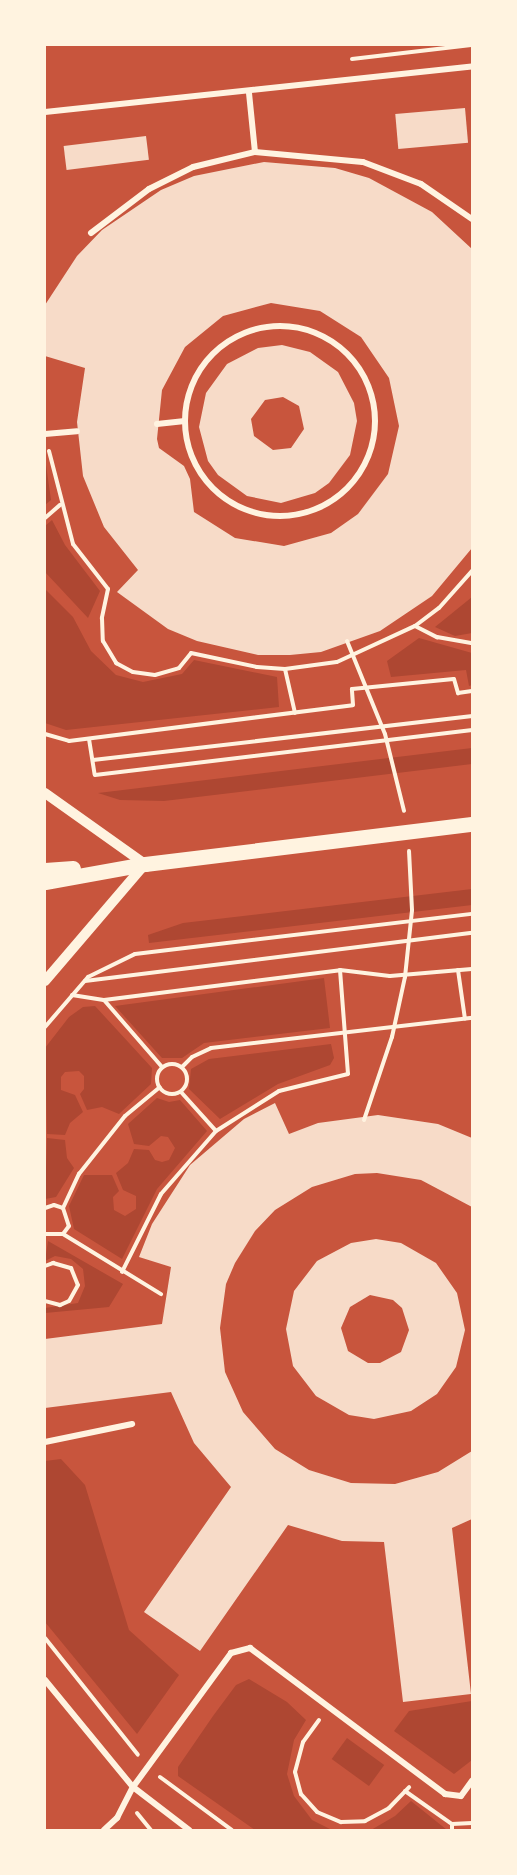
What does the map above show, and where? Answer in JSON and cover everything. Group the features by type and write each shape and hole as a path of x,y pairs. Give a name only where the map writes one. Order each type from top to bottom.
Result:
{"main road":[{"path":"45,882 145,864 472,824"},
{"path":"45,870 145,864"}],"street":[{"path":"45,112 249,93 472,66"},
{"path":"249,93 255,152"},
{"path":"91,233 149,189 194,167 255,152 363,162 421,184 472,219"},
{"path":"280,326 309,330 343,350 366,382 374,420 366,459 343,491 309,511 270,515 232,503 209,484 193,459 185,421 193,382 216,350 250,330 280,326"},
{"path":"157,424 185,421"},
{"path":"45,434 77,431"},
{"path":"45,793 145,864 45,981"},
{"path":"45,1442 132,1424"},
{"path":"104,1830 117,1818 133,1787 231,1653 250,1648 445,1794 460,1796 472,1781"},
{"path":"45,1680 133,1787 189,1830"}],"path":[{"path":"45,451 51,451 60,505 73,544 108,589 102,618 103,641 116,663 133,672 155,675 179,668 191,653 256,667 285,669 338,662 415,626 439,608 472,570"},
{"path":"45,518 60,505"},
{"path":"415,626 437,638 472,643"},
{"path":"347,641 385,734 405,813"},
{"path":"285,669 295,713"},
{"path":"45,734 69,741 353,705 352,688 454,679 458,693 472,691"},
{"path":"93,760 472,716"},
{"path":"89,739 95,775 472,730"},
{"path":"364,1120 392,1037 405,977 412,909 409,849"},
{"path":"45,1027 84,981 135,954 472,914"},
{"path":"84,981 472,933"},
{"path":"72,995 104,1000 340,970 390,976 472,969"},
{"path":"122,1272 161,1194 216,1131 279,1091 348,1074 340,970"},
{"path":"458,970 465,1019"},
{"path":"104,1000 162,1067"},
{"path":"182,1067 192,1057 211,1048 346,1035 472,1018"},
{"path":"174,1064 182,1067 188,1075 187,1085 181,1092 172,1095 160,1088 158,1074 162,1067 174,1064"},
{"path":"63,1234 69,1226 63,1208 79,1174 125,1116 160,1088"},
{"path":"181,1092 216,1131"},
{"path":"45,1208 54,1205 63,1208"},
{"path":"45,1234 63,1234 161,1294"},
{"path":"45,1266 53,1263 71,1268 78,1285 69,1302 60,1305 45,1301"},
{"path":"45,1638 148,1767 180,1796 232,1830"},
{"path":"328,1707 303,1742 295,1772 301,1794 317,1812 341,1822 364,1821 389,1808 420,1776"},
{"path":"405,1791 452,1824 472,1823"},
{"path":"452,1824 452,1830"}],"shaded area":[{"path":"45,458 51,500 45,505"},
{"path":"52,520 65,545 100,591 88,618 45,572 45,526"},
{"path":"45,589 73,617 91,651 116,675 143,682 182,674 194,660 277,677 279,707 66,730 45,723"},
{"path":"472,597 472,633 455,636 435,627"},
{"path":"419,638 472,653 472,685 469,686 466,670 391,677 387,661"},
{"path":"472,748 472,764 164,801 120,800 98,793"},
{"path":"472,889 472,905 149,943 148,935 183,923"},
{"path":"324,978 330,1028 204,1043 182,1058 162,1058 115,1006"},
{"path":"95,1006 152,1068 151,1084 119,1114 102,1107 87,1110 80,1094 84,1089 84,1076 79,1071 65,1072 61,1077 61,1090 75,1095 83,1112 70,1123 65,1135 47,1134 45,1048 69,1017 83,1007"},
{"path":"331,1044 334,1058 330,1065 278,1084 220,1119 189,1089 191,1069 209,1059"},
{"path":"157,1098 169,1102 180,1100 207,1131 157,1189 122,1259 74,1229 69,1206 84,1175 112,1175 119,1191 113,1197 114,1210 125,1216 136,1209 136,1196 123,1190 116,1173 128,1163 134,1149 149,1150 155,1160 162,1162 169,1160 175,1148 168,1137 161,1136 149,1146 134,1144 128,1124"},
{"path":"47,1138 65,1140 67,1158 74,1168 56,1197 45,1199"},
{"path":"48,1241 123,1284 109,1307 45,1313 45,1308 78,1303 85,1286 83,1269 71,1259 55,1256 45,1261"},
{"path":"61,1459 85,1485 129,1630 179,1675 137,1734 45,1622 45,1461"},
{"path":"249,1679 287,1702 306,1720 294,1740 287,1774 294,1796 312,1820 332,1830 255,1830 178,1776 178,1767 213,1716 236,1685"},
{"path":"472,1701 472,1760 454,1774 394,1731 409,1711"},
{"path":"347,1738 384,1765 369,1786 332,1759"},
{"path":"411,1801 447,1830 371,1830 395,1816"}],"building":[{"path":"465,108 468,143 398,149 395,114"},
{"path":"146,136 149,160 67,170 64,146"},
{"path":"264,162 335,168 369,178 432,212 472,249 472,548 432,596 380,631 321,652 258,655 197,641 168,629 117,592 138,570 104,527 83,476 77,422 85,368 45,356 45,305 77,256 102,230 161,190 194,176","holes":["271,303 320,311 361,337 389,378 399,426 388,474 358,514 331,533 284,546 235,538 194,512 190,479 184,466 159,448 157,439 162,390 185,347 223,316"]},
{"path":"282,345 310,352 338,372 354,403 357,421 350,455 329,483 315,493 281,503 247,496 218,475 208,461 199,427 206,393 227,364 258,348","holes":["283,397 299,406 304,429 291,448 273,450 254,436 251,419 265,400"]},
{"path":"275,1103 289,1134 318,1123 378,1115 438,1124 472,1138 472,1207 421,1180 377,1173 355,1174 312,1187 275,1210 255,1231 235,1263 226,1284 220,1328 225,1372 243,1412 275,1449 309,1470 351,1483 395,1484 438,1472 472,1451 472,1519 452,1528 471,1694 403,1702 384,1542 342,1541 288,1525 200,1651 144,1612 231,1487 194,1443 171,1392 45,1408 45,1339 162,1324 171,1267 139,1257 152,1224 190,1165 244,1119"},
{"path":"376,1239 401,1243 436,1263 457,1293 465,1330 456,1367 437,1394 411,1411 374,1419 349,1415 316,1396 293,1366 286,1329 294,1291 317,1261 351,1243","holes":["370,1295 393,1300 402,1308 409,1330 401,1352 380,1363 368,1363 348,1351 341,1328 350,1307"]}]}
